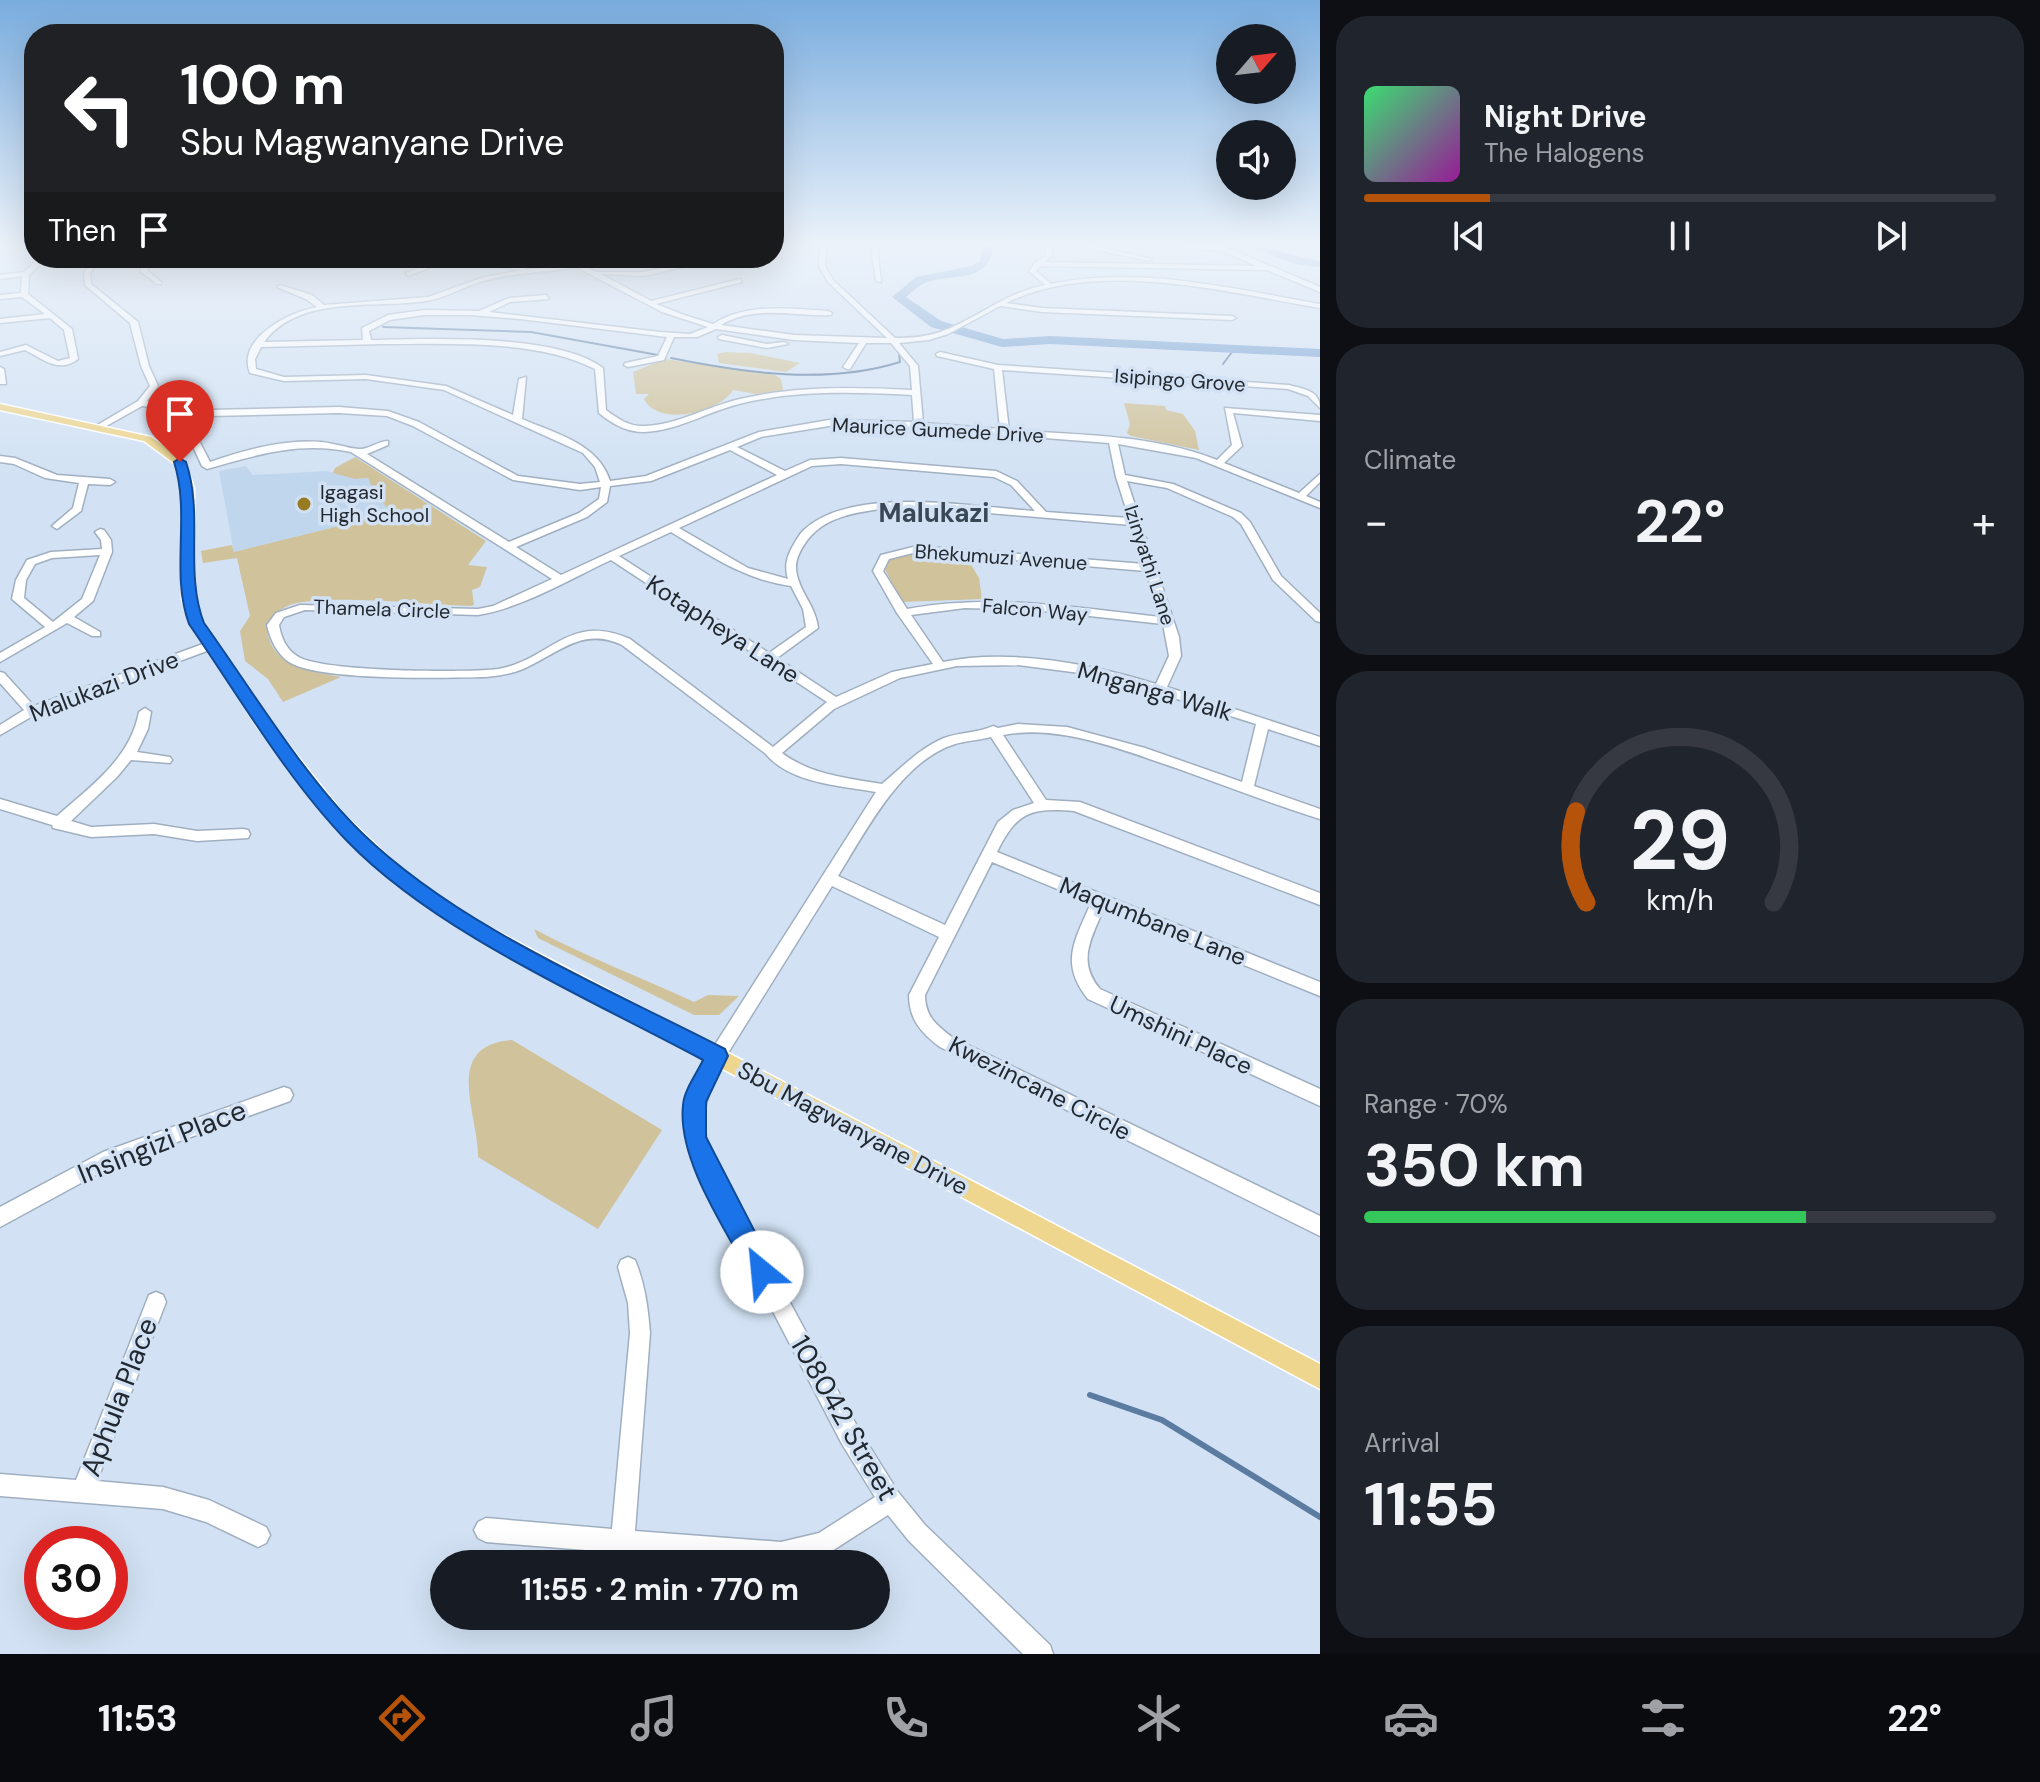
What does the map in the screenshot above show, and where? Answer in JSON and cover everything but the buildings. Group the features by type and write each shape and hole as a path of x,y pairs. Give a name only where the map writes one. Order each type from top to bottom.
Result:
{"main road":[{"name":"Sbu Magwanyane Drive","path":"0,407 98,427 161,446 180,462 189,488 188,600 211,645 310,784 352,835 396,875 475,928 1320,1377"}],"street":[{"path":"0,354 26,347 63,365 74,359 74,353 68,329 61,323"},
{"path":"98,427 141,403 154,386 145,366 134,323"},
{"path":"283,323 257,345 251,367 265,376 298,380 366,377 428,384 471,397 586,451 596,460 606,486 604,500 598,507 512,545"},
{"path":"367,341 368,327 377,323"},
{"path":"580,323 671,336 705,334 761,345 784,344"},
{"path":"703,323 716,328 893,340 950,333 969,323"},
{"path":"705,334 725,323"},
{"path":"876,323 914,366 919,426"},
{"path":"628,365 664,355 671,336"},
{"path":"847,367 865,339"},
{"path":"257,345 367,341 513,346 584,358 594,362 601,372 602,411 623,425 642,429 767,396 840,390 918,393"},
{"name":"Isipingo Grove","path":"940,354 998,367 1320,393"},
{"path":"998,367 1005,432"},
{"path":"0,369 3,382"},
{"path":"517,420 523,379"},
{"path":"1304,391 1320,405"},
{"name":"Maurice Gumede Drive","path":"141,403 192,412 339,410 388,414 416,424 516,478 560,486 606,486 648,479 729,446 772,432 807,426 871,423 1113,440 1170,448 1219,463 1320,505"},
{"path":"1219,463 1237,446 1227,410 1320,418"},
{"path":"192,412 188,427 207,466 279,447 338,446 361,453 512,545 562,580"},
{"name":"Izinyathi Lane","path":"1113,440 1121,477 1173,637 1175,656 1160,689"},
{"path":"361,453 385,443"},
{"path":"729,446 783,474"},
{"path":"0,459 19,460 41,474 110,482"},
{"name":"Thamela Circle","path":"885,789 817,777 772,755 626,642 608,633 579,637 512,669 470,674 312,667 285,653 273,629 280,615 304,607 486,611 562,580 810,463 829,461 984,472 1014,483 1044,515"},
{"path":"1121,477 1170,486 1241,519 1277,578 1320,619"},
{"path":"1300,497 1320,477"},
{"path":"57,526 78,509 84,481"},
{"path":"768,659 812,628 810,615 792,583 791,557 802,536 820,522 844,512 894,504 1136,522"},
{"path":"672,528 744,571 765,579 792,583"},
{"path":"0,658 67,618 91,594 107,552 106,540 100,532"},
{"name":"Bhekumuzi Avenue","path":"940,666 878,571 885,557 902,550 1150,568"},
{"path":"52,627 18,599 18,589 31,562 51,555 107,552"},
{"name":"Kotapheya Lane","path":"612,556 835,702"},
{"name":"Falcon Way","path":"903,613 947,605 974,604 1167,621"},
{"path":"67,618 96,634"},
{"name":"Malukazi Drive","path":"0,731 32,711 211,645"},
{"name":"Mnganga Walk","path":"772,755 835,702 882,679 940,666 996,661 1041,663 1105,674 1320,742"},
{"path":"0,676 32,711"},
{"path":"58,824 128,755 144,727 145,712"},
{"path":"1247,789 1263,723"},
{"path":"717,1056 885,789 926,753 950,741 993,730 1044,729 1089,736 1320,814"},
{"path":"993,730 1043,806"},
{"path":"128,755 165,760"},
{"path":"0,804 58,824 102,833 154,829 197,836 243,834"},
{"name":"Kwezincane Circle","path":"1320,899 1075,806 1043,806 1009,818 987,854 917,995 917,1013 933,1033 1320,1226"},
{"name":"Maqumbane Lane","path":"987,854 1320,989"},
{"path":"829,878 946,933"},
{"name":"Umshini Place","path":"1100,900 1077,967 1081,982 1094,994 1320,1098"},
{"name":"108042 Street","path":"717,1056 701,1085 692,1116 702,1158 850,1436 890,1500 957,1574 1041,1654"},
{"name":"Insingizi Place","path":"0,1217 109,1158 284,1095"},
{"path":"623,1541 640,1333 638,1303 628,1267"},
{"name":"Aphula Place","path":"82,1492 156,1302"},
{"name":"Aphula Place","path":"0,1485 163,1498 209,1511 258,1535"},
{"path":"486,1530 781,1554 824,1544 890,1500"}],"shaded area":[{"path":"751,353 800,363 786,372 719,363 717,354"},
{"path":"665,359 775,375 781,379 783,390 756,394 733,390 716,405 703,410 689,414 662,413 644,399 649,394 636,394 633,372"},
{"path":"1124,403 1165,406 1166,410 1183,414 1195,431 1199,450 1131,436 1127,433 1130,424"},
{"path":"355,457 486,541 468,565 487,567 480,587 472,590 474,605 470,606 326,600 281,609 272,618 267,631 277,653 295,666 341,677 283,702 268,679 245,661 240,631 250,616 237,558 203,563 201,551 232,545 234,552 392,513 375,494 368,478 355,479 333,473 335,468"},
{"name":"Igagasi High School","path":"246,466 253,475 327,471 355,479 368,478 375,494 393,513 234,552 219,471"},
{"path":"912,552 966,556 979,578 982,599 901,602 884,567 891,558"},
{"path":"534,929 694,1002 708,995 739,996 719,1015 694,1015 538,938"},
{"path":"512,1040 662,1130 598,1229 478,1157 470,1103 470,1068 477,1055 490,1045"}],"waterway":[{"path":"935,323 1002,343 1050,340 1320,353"},
{"path":"383,327 531,332 658,355"},
{"path":"1223,364 1232,352"},
{"path":"671,358 757,372 815,375 872,369 900,362 899,354"},
{"path":"1090,1395 1162,1420 1320,1517"}],"place":[{"name":"Igagasi High School","path":"304,504"}],"district":[{"name":"Malukazi","path":"934,513"}],"route":[{"path":"180,462 189,488 186,578 191,611 211,645 310,784 352,835 396,875 475,928 717,1056 694,1102 694,1137 762,1272"}]}
